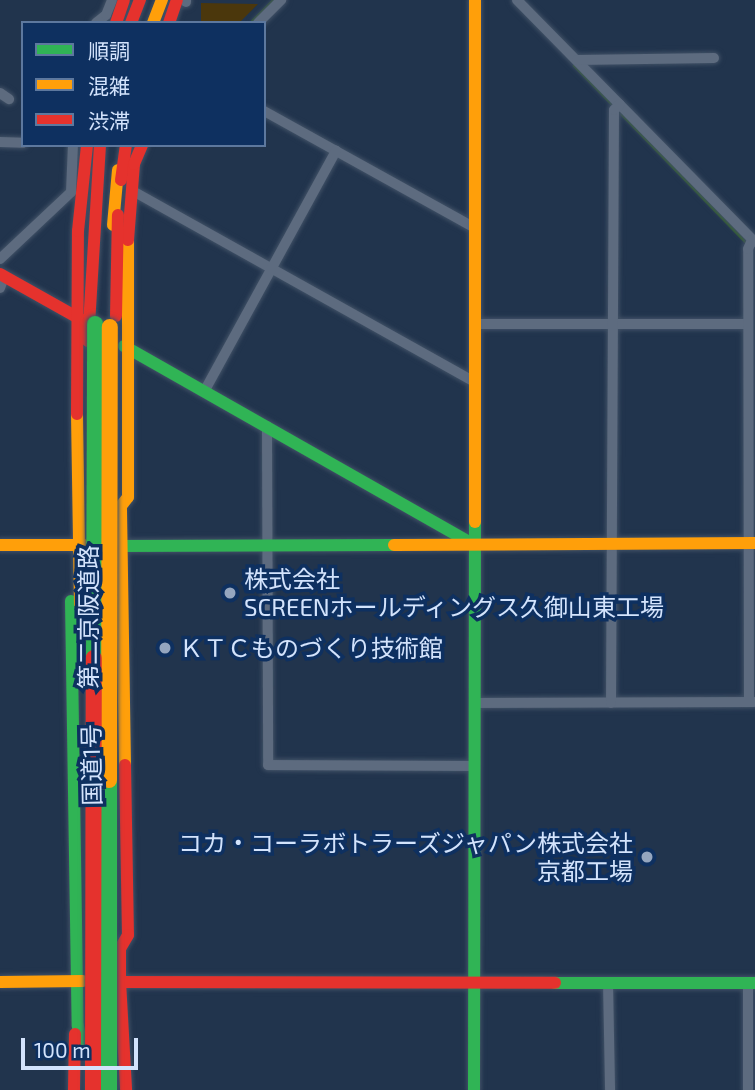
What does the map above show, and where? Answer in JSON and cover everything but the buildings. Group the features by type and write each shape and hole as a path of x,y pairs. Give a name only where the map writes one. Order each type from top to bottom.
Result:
{"main road":[{"path":"117,21 124,0"},
{"path":"132,21 143,0"},
{"path":"138,21 143,0"},
{"path":"154,21 162,0"},
{"path":"164,21 180,0"},
{"path":"170,21 180,0"},
{"path":"474,1090 475,0"},
{"path":"87,147 78,231 82,320 76,489 84,545 79,579 89,632"},
{"name":"国道1号","path":"91,1090 83,981 89,907 89,632 84,545 89,472 82,320 100,147"},
{"name":"第二京阪道路","path":"91,1090 95,324 106,147"},
{"name":"国道1号","path":"114,1090 116,922 112,621 117,546 116,469 122,344 115,251 124,147"},
{"name":"第二京阪道路","path":"109,1090 110,327 112,234 124,147"},
{"path":"121,506 128,497 122,344 126,317 131,190 139,147"},
{"path":"78,231 94,213"},
{"path":"115,251 126,317"},
{"path":"1,280 82,320 473,544"},
{"path":"116,469 121,506 117,546 124,602 128,935 120,949"},
{"path":"76,489 89,472"},
{"path":"0,545 752,543"},
{"path":"74,1090 74,1037 78,1027 83,981 77,923 71,601 72,589 79,579"},
{"path":"112,621 124,602"},
{"path":"77,923 89,907"},
{"path":"116,922 120,949 116,982 124,1032 126,1090"},
{"path":"0,982 752,983"},
{"path":"78,1027 82,1049 90,1054"},
{"path":"114,1062 124,1032"}],"street":[{"path":"98,21 106,15 112,0"},
{"path":"260,21 281,0"},
{"path":"474,703 752,702 748,249 753,241 517,0"},
{"path":"577,60 714,58"},
{"path":"611,702 614,110 620,104"},
{"path":"266,112 475,228"},
{"path":"0,142 21,143"},
{"path":"0,259 71,192 73,147"},
{"path":"205,390 337,151"},
{"path":"131,190 475,382"},
{"path":"475,324 748,324"},
{"path":"267,426 268,765 474,766"},
{"path":"608,982 610,1090"},
{"path":"748,1090 752,983"}],"shaded area":[{"path":"201,3 258,4 241,21 201,21"}],"waterway":[{"path":"252,21 273,0"},
{"path":"574,65 614,106"},
{"path":"618,110 748,244"}],"traffic: fast":[{"path":"94,658 95,324"},
{"path":"124,346 473,544"},
{"path":"474,1090 475,522"},
{"path":"116,546 394,545"},
{"path":"71,601 78,1026 82,1049 90,1054"},
{"path":"109,780 109,1090"},
{"path":"555,983 755,983"}],"traffic: slow":[{"path":"154,21 162,0"},
{"path":"475,0 475,522"},
{"path":"113,225 118,170"},
{"path":"125,765 121,506 128,497 128,240"},
{"path":"109,780 110,327"},
{"path":"77,414 80,603 89,632"},
{"path":"394,545 755,543"},
{"path":"0,545 84,545"},
{"path":"0,982 83,981"}],"traffic: jam":[{"path":"117,21 124,0"},
{"path":"132,21 140,0"},
{"path":"170,21 177,0"},
{"path":"77,414 78,231 87,147"},
{"path":"88,341 100,147"},
{"path":"121,180 126,147"},
{"path":"128,240 134,164 141,147"},
{"path":"116,316 118,215"},
{"path":"0,274 82,320"},
{"path":"93,1090 94,658"},
{"path":"125,765 128,935 120,949 120,981 126,1090"},
{"path":"115,982 555,983"},
{"path":"74,1090 75,1034"}],"place":[{"name":"株式会社 SCREENホールディングス久御山東工場","path":"230,593"},
{"name":"ＫＴＣものづくり技術館","path":"165,648"},
{"name":"コカ・コーラボトラーズジャパン株式会社 京都工場","path":"647,857"}]}
